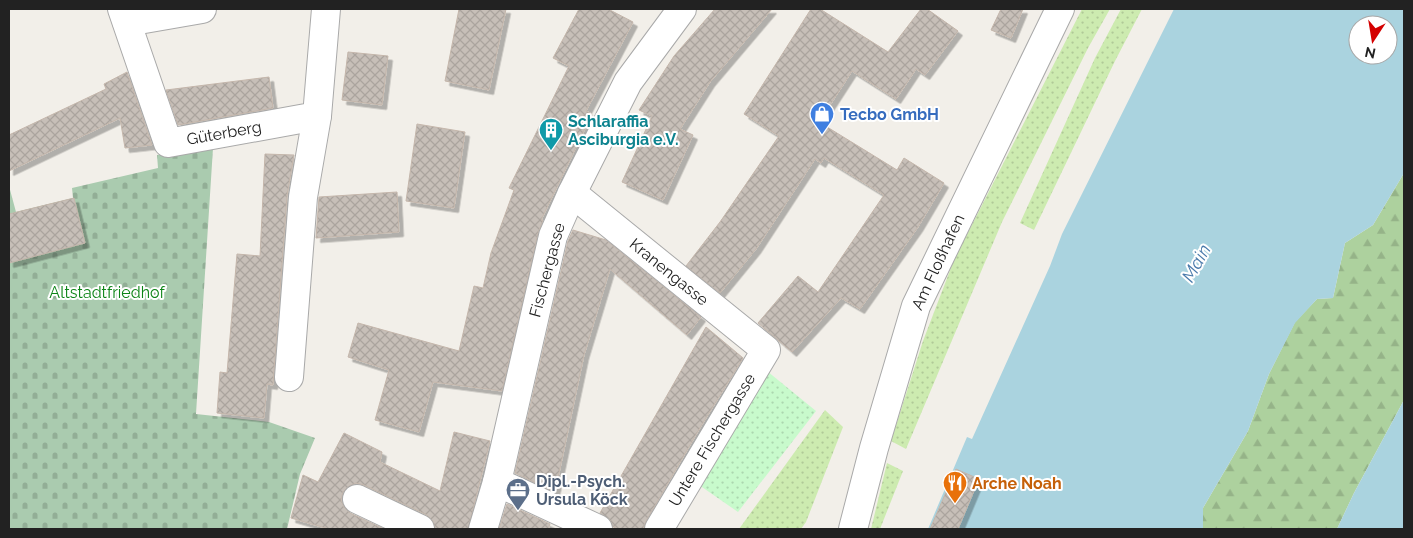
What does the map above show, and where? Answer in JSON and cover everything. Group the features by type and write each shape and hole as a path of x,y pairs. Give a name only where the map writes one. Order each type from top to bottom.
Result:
{"street":[{"name":"Güterberg","path":"202,9 125,15 168,143 317,116"},
{"path":"289,377 304,196 317,116 326,9"},
{"name":"Am Floßhafen","path":"853,529 874,448 916,306 1060,9"},
{"name":"Fischergasse","path":"483,529 497,482 553,236 572,193 628,82 677,10"},
{"name":"Kranengasse","path":"572,193 766,350"},
{"name":"Untere Fischergasse","path":"658,529 766,350"},
{"path":"497,482 598,529"},
{"path":"357,499 420,529"}],"green space":[{"path":"1082,9 1110,9 1088,48 1002,222 906,449 891,441 923,341 954,260"},
{"path":"1121,9 1142,9 1034,230 1020,223 1095,58"},
{"name":"Altstadtfriedhof","path":"213,148 196,414 269,422 315,438 300,474 287,529 9,529 9,186 16,212 73,198 72,188 158,168 157,155"},
{"path":"1404,173 1404,400 1354,493 1337,529 1203,529 1203,508 1248,431 1269,374 1295,322 1317,299 1333,298 1345,243 1373,225"},
{"path":"767,371 816,411 738,512 699,485"},
{"path":"825,410 843,427 806,522 801,529 739,529"},
{"path":"887,463 903,471 880,529 871,529"}],"water":[{"name":"Main","path":"1174,9 1404,9 1404,173 1373,225 1345,243 1333,298 1317,299 1295,323 1269,374 1248,431 1203,508 1203,529 928,529 967,437 972,439 1050,266 1062,234"},
{"path":"1404,400 1404,529 1337,529 1354,493"}],"building":[{"path":"459,9 506,9 489,90 445,81"},
{"path":"579,9 608,9 633,22 586,111 592,114 541,220 543,220 538,233 502,391 433,382 419,432 375,420 389,370 348,357 358,323 459,351 474,286 483,288 491,253 514,190 509,188 569,66 553,58"},
{"path":"715,9 772,9 710,82 680,129 693,135 663,200 622,182 652,116 639,110 674,56"},
{"path":"811,9 820,9 888,52 921,9 927,9 958,31 925,75 916,69 896,99 852,71 819,122 897,170 904,158 944,183 918,227 860,309 841,298 792,352 758,323 798,276 818,292 884,195 824,158 821,163 815,159 756,249 720,293 686,266 720,222 779,136 744,114"},
{"path":"1001,9 1023,9 1011,38 991,30"},
{"path":"348,52 388,56 382,105 342,100"},
{"path":"127,72 152,145 125,148 120,118 9,171 9,135 106,89 104,84"},
{"path":"269,77 273,108 178,125 166,90"},
{"path":"417,124 465,132 454,208 406,201"},
{"path":"265,154 294,155 287,196 273,385 267,384 264,418 217,413 220,372 227,373 237,254 260,256"},
{"path":"397,192 399,232 316,238 319,197"},
{"path":"74,198 85,243 9,263 9,214"},
{"path":"573,230 606,240 701,317 687,335 610,269 584,355 555,492 515,473 568,241"},
{"path":"706,327 743,358 701,426 643,529 619,529 613,527 610,520 600,513"},
{"path":"454,432 490,441 468,529 435,529 433,521 427,515 356,483 349,486 343,492 341,500 344,507 350,513 384,529 329,529 291,518 303,475 318,482 344,433 382,452 380,462 440,491"},
{"name":"Arche Noah","path":"956,469 979,479 958,529 930,529"},
{"path":"507,504 550,524 548,529 499,529"}],"place":[{"name":"Tecbo GmbH","path":"822,135"},
{"name":"Schlaraffia Asciburgia e.V.","path":"551,151"},
{"name":"Arche Noah","path":"955,504"},
{"name":"Dipl.-Psych. Ursula Köck","path":"518,511"}]}
